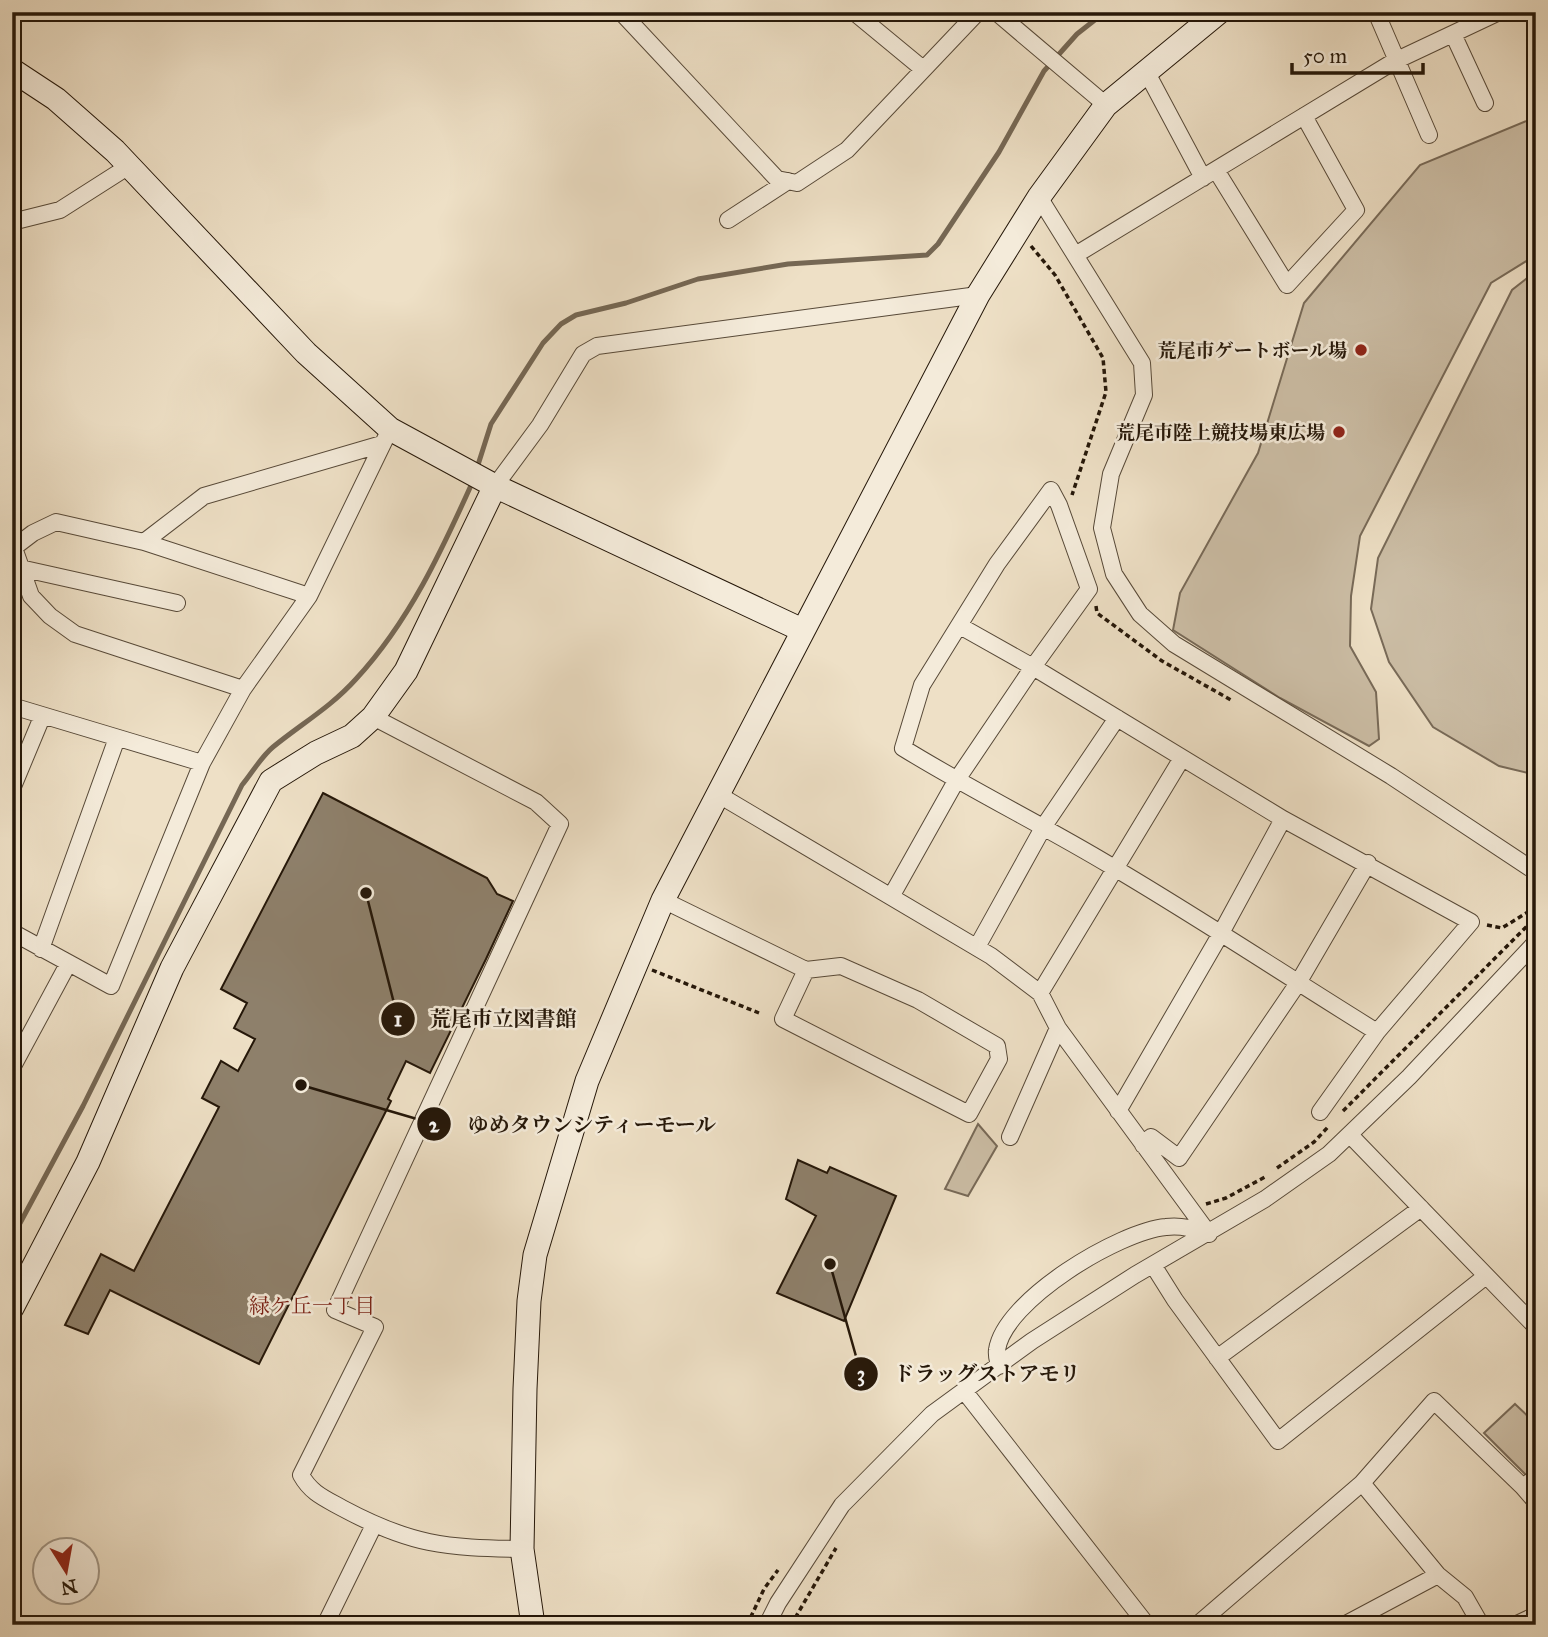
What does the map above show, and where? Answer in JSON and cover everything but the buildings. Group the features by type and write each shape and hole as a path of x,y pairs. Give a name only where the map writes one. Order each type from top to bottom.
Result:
{"street":[{"path":"621,12 777,179 797,183 847,150 978,12"},
{"path":"854,12 923,69"},
{"path":"996,12 1106,104"},
{"path":"533,1625 522,1549 525,1377 535,1255 587,1081 663,900 978,295 1040,197 1106,104 1219,12"},
{"path":"1376,12 1429,135"},
{"path":"1077,254 1397,60 1499,12"},
{"path":"1453,34 1485,103"},
{"path":"12,70 56,99 130,166 386,437 430,450 492,484 802,630"},
{"path":"1146,71 1209,174 1287,285 1356,210 1304,116"},
{"path":"12,222 60,210 130,166"},
{"path":"727,220 788,181"},
{"path":"1040,197 1142,363 1144,396 1111,474 1102,528 1114,573 1140,614 1174,644 1391,776 1536,872"},
{"path":"12,1308 88,1162 172,968 271,781 316,753 352,736 373,717 406,671 492,484 540,425 583,354 597,346 978,295"},
{"path":"144,542 204,496 386,437"},
{"path":"12,932 111,986 202,763 243,689 309,596 386,437"},
{"path":"892,895 956,781 1089,589 1051,490 997,564 922,685 903,748 956,781 1044,826 1114,867 1377,1032"},
{"path":"243,689 75,634 50,616 31,596 13,549 33,533 56,522 144,542 309,596"},
{"path":"20,568 177,603"},
{"path":"960,626 1235,787 1283,819 1368,863 1471,922 1377,1032 1320,1112"},
{"path":"12,706 202,763"},
{"path":"12,789 42,717"},
{"path":"373,717 536,802 560,824 335,1310 375,1327 301,1475 309,1490 374,1525 416,1541 451,1548 522,1549"},
{"path":"977,947 1044,826 1117,718"},
{"path":"41,949 117,738"},
{"path":"1040,993 1182,758"},
{"path":"719,795 977,947 1040,993 1058,1028 1209,1234"},
{"path":"1118,1111 1220,935 1283,819"},
{"path":"1143,1145 1151,1137 1179,1158 1298,983 1368,863"},
{"path":"663,900 806,970 841,966 918,1000 997,1046 999,1059 969,1114 783,1019 806,970"},
{"path":"767,1625 778,1603 842,1505 932,1414 1032,1341 1265,1199 1329,1154 1536,942"},
{"path":"12,1068 68,964"},
{"path":"1010,1137 1058,1028"},
{"path":"1350,1135 1536,1327"},
{"path":"1217,1357 1421,1208"},
{"path":"999,1366 997,1349 1011,1323 1076,1263 1137,1233 1187,1226 1209,1234"},
{"path":"1153,1265 1278,1441 1486,1276"},
{"path":"965,1392 1147,1625"},
{"path":"1197,1625 1362,1483 1434,1401 1530,1482 1536,1502"},
{"path":"1362,1483 1438,1575 1465,1597 1481,1625"},
{"path":"325,1625 374,1525"},
{"path":"1344,1625 1438,1575"},
{"path":"1515,1625 1536,1615"}],"path":[{"path":"1471,922 1502,928 1536,907"},
{"path":"647,976 655,959"},
{"path":"650,969 759,1013"},
{"path":"747,1625 764,1589 779,1568"}],"shaded area":[{"name":"荒尾市陸上競技場東広場","path":"1536,117 1536,255 1491,283 1360,536 1351,596 1350,646 1376,692 1379,739 1369,746 1280,698 1173,630 1180,593 1258,453 1304,303 1420,165"},
{"path":"1536,271 1536,775 1499,766 1433,727 1389,662 1371,609 1378,558 1512,290"},
{"path":"978,1124 997,1146 968,1196 945,1189"},
{"path":"1515,1404 1536,1424 1536,1465 1526,1475 1484,1433"}],"waterway":[{"path":"477,468 491,424 543,343 561,324 576,315 626,303 698,279 788,264 927,255 938,244 999,152 1044,71 1077,34 1105,12"},
{"path":"12,1238 83,1106 242,785 269,751 336,698 375,657 423,584 473,481"}],"place":[{"name":"荒尾市ゲートボール場","path":"1361,350"},
{"name":"荒尾市陸上競技場東広場","path":"1339,432"},
{"name":"荒尾市立図書館","path":"366,893"},
{"name":"ゆめタウンシティーモール","path":"301,1085"},
{"name":"ドラッグストアモリ","path":"830,1264"}],"district":[{"name":"緑ケ丘一丁目","path":"312,1306"}]}
